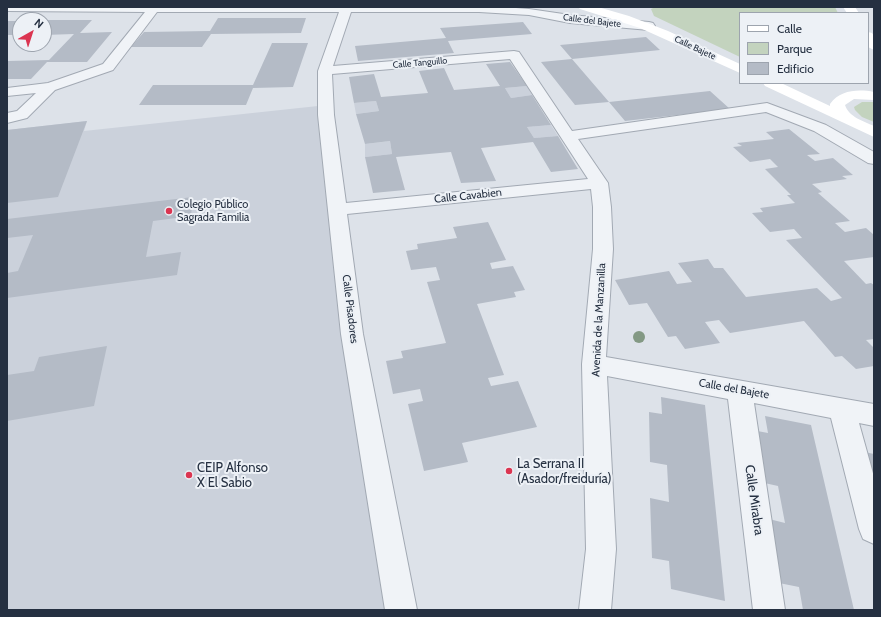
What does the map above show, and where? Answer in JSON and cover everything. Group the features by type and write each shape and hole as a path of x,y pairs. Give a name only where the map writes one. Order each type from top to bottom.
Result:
{"main road":[{"path":"584,7 649,26"},
{"path":"630,7 630,12 649,26"},
{"name":"Calle Bajete","path":"649,26 739,69"},
{"path":"772,84 867,128"},
{"path":"775,84 824,93 874,96"},
{"path":"867,128 844,116 838,110 838,104 841,99 874,89"}],"street":[{"name":"Calle del Bajete","path":"7,8 506,10 570,19 649,26"},
{"path":"7,92 50,87 108,67 153,9"},
{"name":"Calle Pisadores","path":"346,10 325,71 326,115 352,334 401,610"},
{"name":"Calle Tanguillo","path":"325,71 514,55"},
{"name":"Avenida de la Manzanilla","path":"514,55 599,183 602,207 603,250 594,364 600,549 595,610"},
{"path":"7,118 22,115 50,87"},
{"path":"569,136 767,107 820,128 874,159"},
{"name":"Calle Cavabien","path":"338,209 599,183"},
{"name":"Calle del Bajete","path":"594,364 874,415"},
{"name":"Calle Mirabra","path":"739,390 769,610"},
{"path":"842,409 874,528"}],"shaded area":[{"path":"527,86 532,95 511,98 505,88"},
{"path":"376,101 379,111 356,114 354,103"},
{"name":"CEIP Alfonso X El Sabio","path":"318,106 393,610 7,610 7,130 87,121 84,131"},
{"path":"551,125 558,136 534,138 527,127"},
{"path":"390,141 392,154 365,157 365,144"}],"green space":[{"path":"655,7 835,7 838,12 739,12 739,57 654,16 651,9"},
{"path":"862,102 874,102 874,122 862,117 855,110 854,107"}],"building":[{"path":"218,18 306,18 301,33 211,34 202,47 131,47 144,32 210,31"},
{"path":"52,20 92,20 80,33 112,32 87,62 47,62 31,79 7,79 7,61 49,60 74,34 52,35"},
{"path":"7,21 12,21 12,35 7,35"},
{"path":"523,22 532,34 448,41 454,53 358,61 355,46 446,38 440,28"},
{"path":"646,37 660,50 572,59 560,45"},
{"path":"272,43 308,43 293,87 253,88 246,105 139,105 153,85 253,85"},
{"path":"572,59 609,102 575,105 541,62"},
{"path":"510,62 527,86 505,88 511,98 532,95 551,125 527,127 534,138 558,136 578,169 551,172 533,142 481,148 496,181 461,183 451,152 396,157 405,190 373,193 365,157 392,154 390,141 365,144 356,114 379,111 376,101 354,103 349,77 374,74 381,97 428,93 419,71 444,68 454,90 500,86 486,64"},
{"path":"710,91 730,109 625,121 609,102"},
{"path":"87,121 58,197 7,203 7,130"},
{"path":"789,129 820,154 807,155 815,161 833,158 853,175 842,176 847,179 812,184 822,192 818,193 850,221 835,223 845,232 866,228 874,235 874,257 844,261 866,284 871,283 874,285 874,339 866,340 874,348 874,366 856,369 842,356 835,357 804,321 730,333 719,320 705,322 720,343 685,349 676,336 668,337 647,303 629,305 615,280 669,271 677,284 692,282 678,263 708,259 714,268 723,268 746,297 817,288 831,301 842,298 786,240 802,238 794,229 770,232 752,213 763,212 760,208 795,203 787,195 791,195 765,169 778,167 770,159 750,162 733,147 742,146 737,143 774,139 766,132"},
{"path":"193,197 191,216 153,221 146,257 181,252 177,275 7,298 7,273 18,271 33,235 7,238 7,219"},
{"path":"488,222 506,260 490,263 492,269 513,266 525,290 514,292 516,297 477,304 504,375 488,378 491,386 518,381 537,427 462,443 468,462 424,471 408,404 423,401 420,389 393,394 386,361 403,358 401,351 446,343 427,282 440,280 436,267 411,270 406,251 418,249 417,244 457,238 453,227"},
{"path":"107,346 94,406 7,421 7,375 34,371 39,357"},
{"path":"661,397 705,405 725,601 671,589 669,561 652,558 650,498 669,502 667,465 650,462 649,412 662,414"},
{"path":"765,416 811,425 854,610 803,610 799,587 779,583 769,519 785,523 778,486 760,482 752,430 768,433"},
{"path":"860,451 874,454 874,495"}],"place":[{"name":"Colegio Público Sagrada Familia","path":"169,211"},
{"name":"La Serrana II (Asador/freiduría)","path":"509,471"},
{"name":"CEIP Alfonso X El Sabio","path":"189,475"}]}
